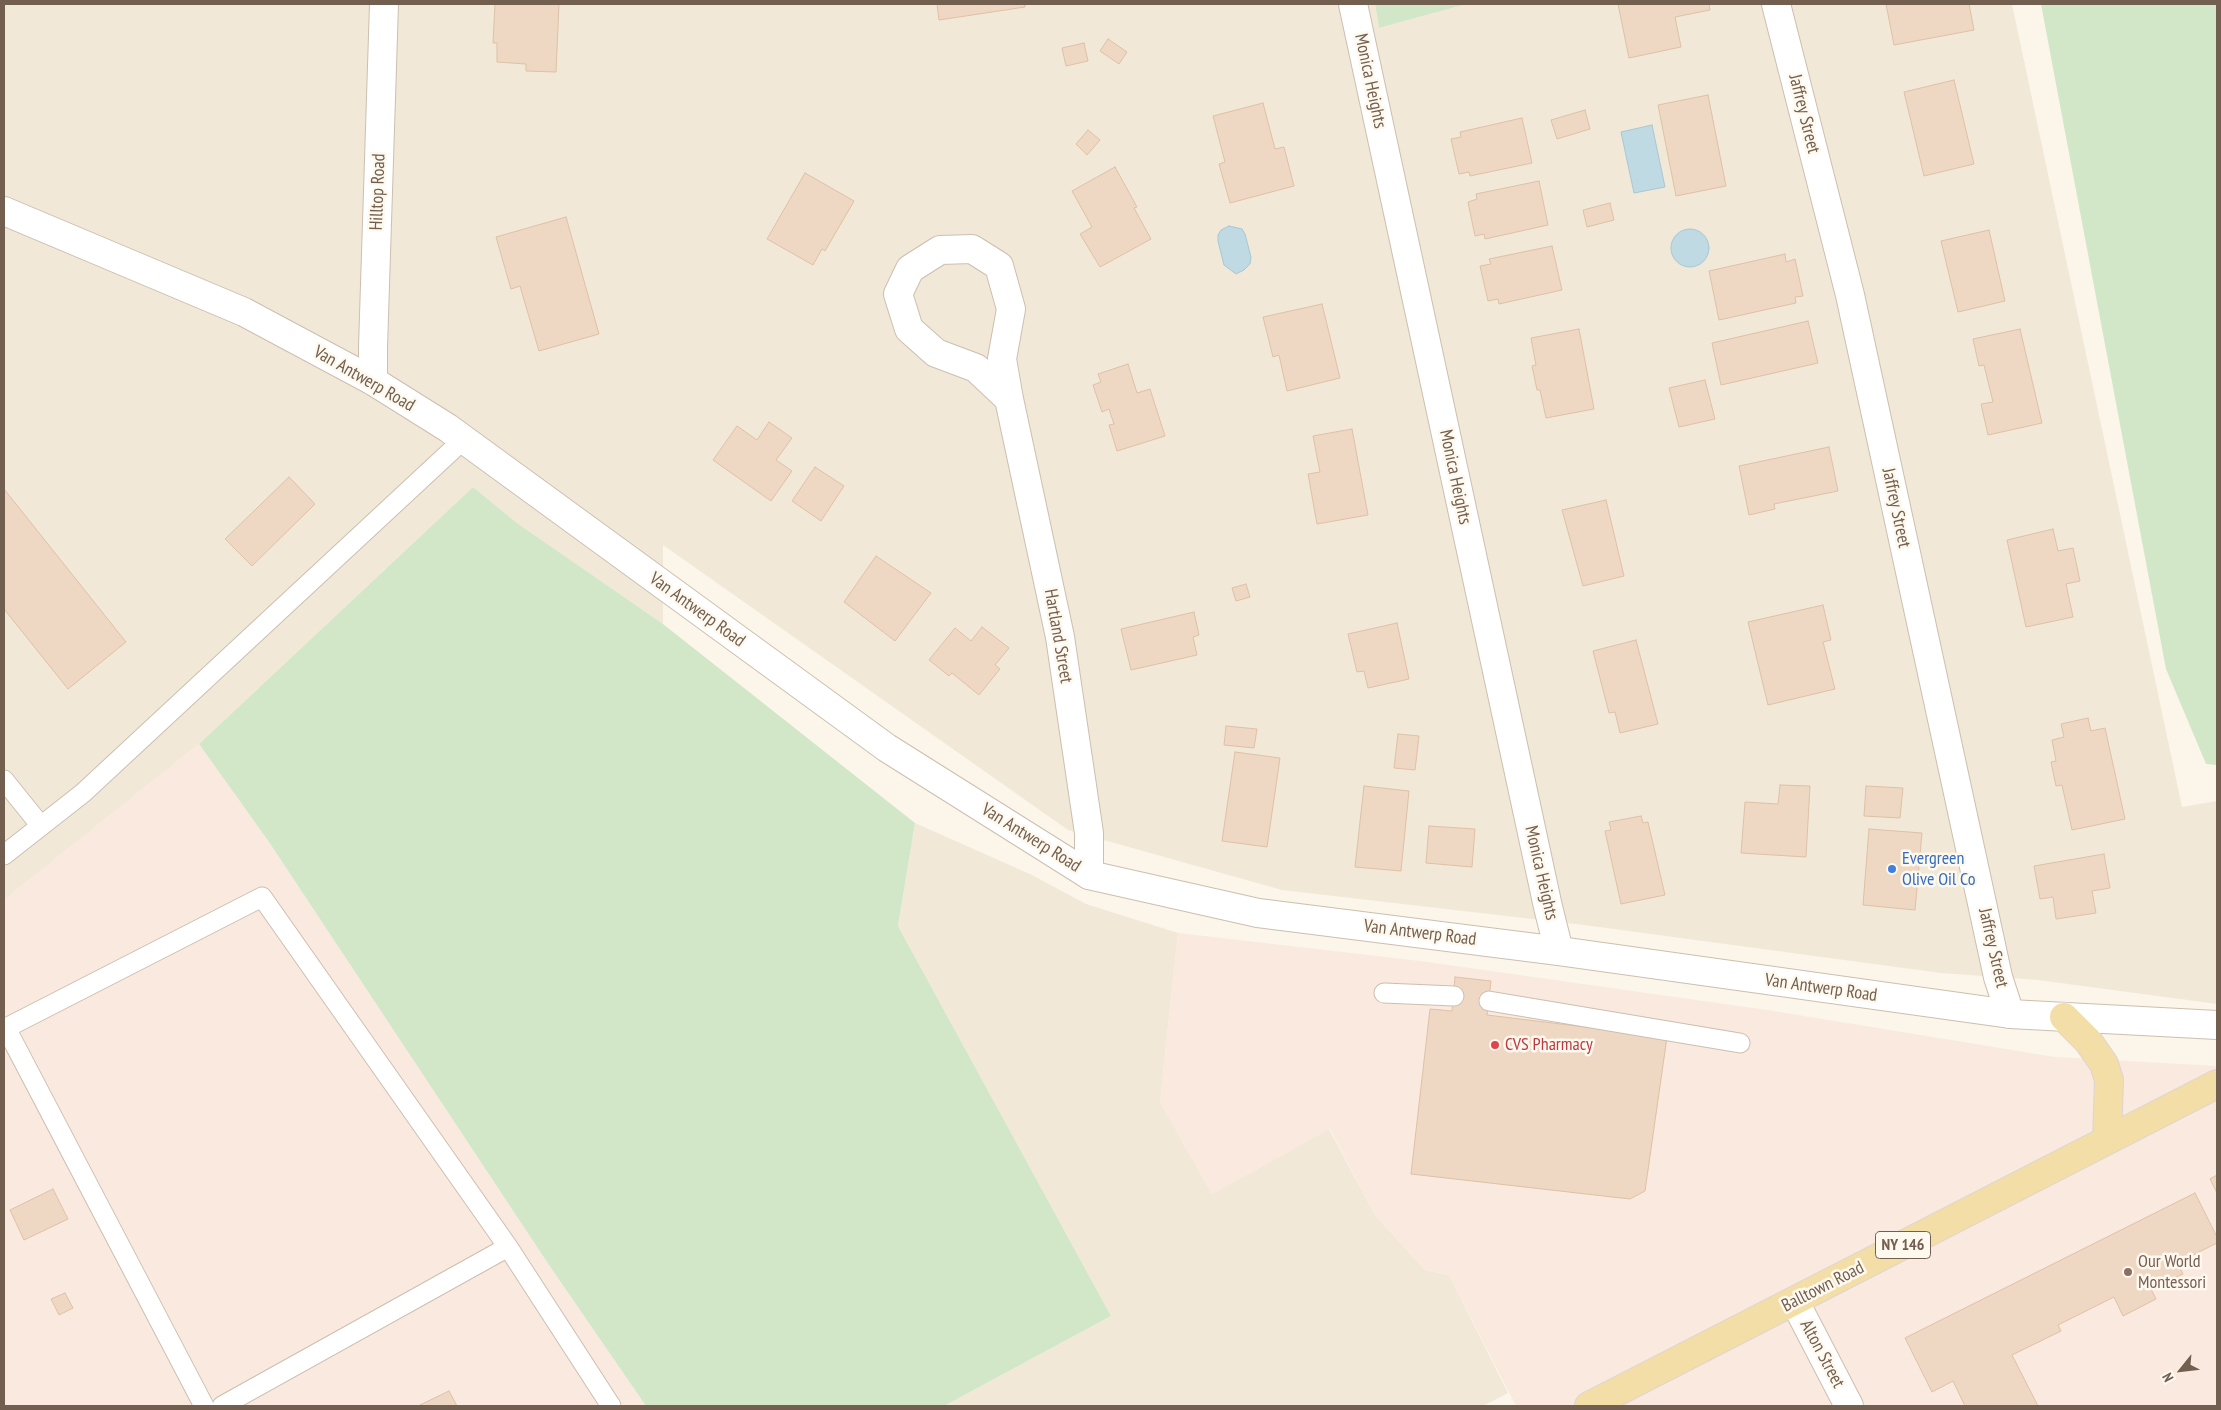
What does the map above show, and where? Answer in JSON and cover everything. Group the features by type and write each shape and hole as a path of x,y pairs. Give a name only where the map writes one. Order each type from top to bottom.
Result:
{"main road":[{"path":"2064,1017 2088,1041 2104,1064 2108,1080 2107,1140"},
{"name":"Balltown Road","path":"1589,1406 2217,1084"}],"street":[{"name":"Hilltop Road","path":"374,381 374,300 384,4"},
{"name":"Monica Heights","path":"1354,4 1559,951"},
{"name":"Jaffrey Street","path":"1776,4 1850,295 1998,977 2010,1014"},
{"name":"Van Antwerp Road","path":"4,211 244,312 374,381 463,440 887,748 1089,875 1258,913 1559,951 2010,1014 2217,1025"},
{"name":"Hartland Street","path":"1009,399 976,368 936,353 909,329 898,294 910,269 940,250 972,249 999,266 1011,309 1002,359 1060,637 1088,833 1089,875"},
{"name":"Alton Street","path":"1795,1302 1849,1406"}],"lane":[{"path":"4,855 83,794 463,440"},
{"path":"4,780 41,826"},
{"path":"204,1406 6,1028 262,897 508,1247 611,1406"},
{"path":"1384,993 1454,996"},
{"path":"1489,1000 1740,1043"},
{"path":"222,1406 508,1247"}],"shaded area":[{"path":"4,4 1375,4 1379,28 1467,4 2012,4 2182,807 2217,801 2217,1004 2038,980 1941,973 1584,925 1282,890 1068,830 663,545 663,624 517,523 473,487 199,744 4,900"},
{"path":"199,744 269,842 549,1265 646,1406 4,1406 4,900"},
{"path":"915,823 1032,875 1086,904 1178,933 1160,1102 1212,1194 1329,1129 1375,1215 1425,1270 1449,1275 1508,1393 1483,1406 944,1406 1111,1316 898,926"},
{"path":"1178,933 1420,961 1767,1010 2055,1057 2217,1066 2217,1406 1516,1406 1449,1275 1425,1270 1375,1215 1330,1129 1212,1194 1160,1102"}],"green space":[{"path":"1375,4 1467,4 1379,28"},
{"path":"2041,4 2217,4 2217,765 2206,764 2166,669"},
{"path":"473,487 517,523 663,624 915,823 898,926 1111,1316 944,1406 646,1406 549,1265 269,842 199,744"}],"water":[{"path":"1652,125 1665,187 1634,193 1621,132"},
{"path":"1229,226 1242,229 1251,257 1250,264 1236,274 1224,265 1218,241 1218,235 1221,230"},
{"path":"1690,229 1703,235 1709,248 1703,261 1690,267 1677,261 1671,248 1677,235"}],"building":[{"path":"495,4 559,4 556,72 526,71 526,64 497,62 497,43 493,43"},
{"path":"937,4 1025,4 1025,7 939,20"},
{"path":"1618,4 1709,4 1710,10 1675,17 1681,47 1629,58"},
{"path":"1886,4 1969,4 1974,30 1894,45"},
{"path":"1108,39 1127,52 1119,64 1100,51"},
{"path":"1084,43 1088,61 1066,66 1062,48"},
{"path":"1954,80 1974,164 1924,176 1904,92"},
{"path":"1708,95 1726,186 1676,196 1658,105"},
{"path":"1263,103 1275,149 1284,147 1294,186 1230,203 1219,164 1225,162 1213,116"},
{"path":"1585,110 1590,129 1557,139 1551,120"},
{"path":"1522,118 1532,163 1470,176 1469,172 1459,174 1451,139 1461,137 1460,132"},
{"path":"1088,130 1100,140 1087,155 1076,144"},
{"path":"1115,167 1137,207 1134,208 1151,239 1100,267 1080,234 1092,227 1072,191"},
{"path":"805,173 854,201 825,251 822,249 813,265 767,239"},
{"path":"1539,181 1548,225 1485,239 1484,234 1475,236 1468,202 1477,199 1476,194"},
{"path":"1610,203 1614,220 1587,227 1583,210"},
{"path":"566,217 599,334 539,351 520,286 511,289 496,237"},
{"path":"1989,230 2005,301 1958,312 1941,241"},
{"path":"1552,246 1562,290 1499,304 1498,299 1488,301 1480,266 1491,264 1489,259"},
{"path":"1785,254 1786,262 1795,259 1803,296 1795,297 1796,303 1719,320 1709,271"},
{"path":"1322,304 1340,378 1287,391 1279,355 1273,357 1263,317"},
{"path":"1808,321 1818,363 1721,385 1712,343"},
{"path":"1579,329 1594,409 1546,418 1532,366 1536,365 1531,338"},
{"path":"2020,329 2042,423 1988,435 1981,404 1993,402 1984,365 1979,366 1973,339"},
{"path":"1128,364 1137,393 1150,389 1165,436 1117,451 1109,425 1114,424 1109,409 1102,412 1093,385 1101,382 1098,374"},
{"path":"1705,380 1715,419 1679,427 1669,388"},
{"path":"769,422 792,438 776,460 792,471 771,501 713,460 737,426 757,440"},
{"path":"1352,429 1368,515 1317,524 1308,474 1320,472 1313,436"},
{"path":"1829,447 1838,491 1774,504 1775,509 1749,515 1739,466"},
{"path":"815,467 844,486 821,521 792,501"},
{"path":"289,477 315,504 252,566 225,539"},
{"path":"4,489 126,642 68,689 4,609"},
{"path":"1606,500 1624,576 1583,586 1562,510"},
{"path":"2053,529 2058,551 2073,548 2080,581 2066,584 2073,617 2026,627 2007,540"},
{"path":"876,556 931,593 895,641 844,602"},
{"path":"1246,584 1250,597 1236,601 1232,588"},
{"path":"1823,605 1831,640 1823,642 1835,689 1768,705 1748,622"},
{"path":"1194,612 1199,635 1193,637 1197,655 1131,670 1121,629"},
{"path":"1397,623 1409,679 1368,688 1364,671 1357,672 1348,634"},
{"path":"982,627 1009,648 995,665 1000,669 979,695 952,673 949,676 929,660 955,628 971,641"},
{"path":"1636,640 1658,724 1620,733 1615,712 1609,713 1593,651"},
{"path":"2088,718 2091,731 2105,728 2125,819 2072,830 2062,785 2056,786 2051,762 2056,761 2052,740 2064,737 2061,724"},
{"path":"1226,726 1257,729 1254,748 1224,745"},
{"path":"1398,734 1419,736 1415,770 1394,768"},
{"path":"1235,752 1280,758 1267,847 1222,841"},
{"path":"1780,785 1810,786 1806,857 1741,853 1745,802 1778,804"},
{"path":"1364,786 1409,791 1401,871 1355,867"},
{"path":"1866,786 1903,788 1900,818 1864,816"},
{"path":"1641,816 1643,823 1648,822 1665,895 1621,904 1605,831 1611,830 1609,822"},
{"path":"1429,826 1475,829 1472,867 1426,863"},
{"name":"Evergreen Olive Oil Co","path":"1869,829 1922,833 1915,910 1863,905"},
{"path":"2104,854 2110,888 2092,891 2096,913 2056,919 2053,897 2040,899 2034,866"},
{"name":"CVS Pharmacy","path":"1455,977 1491,981 1487,1015 1667,1037 1645,1191 1630,1199 1411,1174 1430,1009 1452,1011"},
{"path":"2217,1175 2217,1193 2210,1179"},
{"path":"53,1189 68,1219 24,1240 10,1210"},
{"path":"2195,1193 2217,1237 2217,1243 2177,1263 2183,1274 2151,1289 2156,1299 2123,1316 2114,1297 2058,1325 2061,1331 2012,1355 2038,1406 1965,1406 1953,1381 1932,1392 1905,1338"},
{"path":"65,1293 73,1308 59,1315 51,1299"},
{"path":"449,1391 457,1406 418,1406"}],"place":[{"name":"Evergreen Olive Oil Co","path":"1892,869"},
{"name":"CVS Pharmacy","path":"1495,1045"},
{"name":"Our World Montessori","path":"2128,1272"}]}
